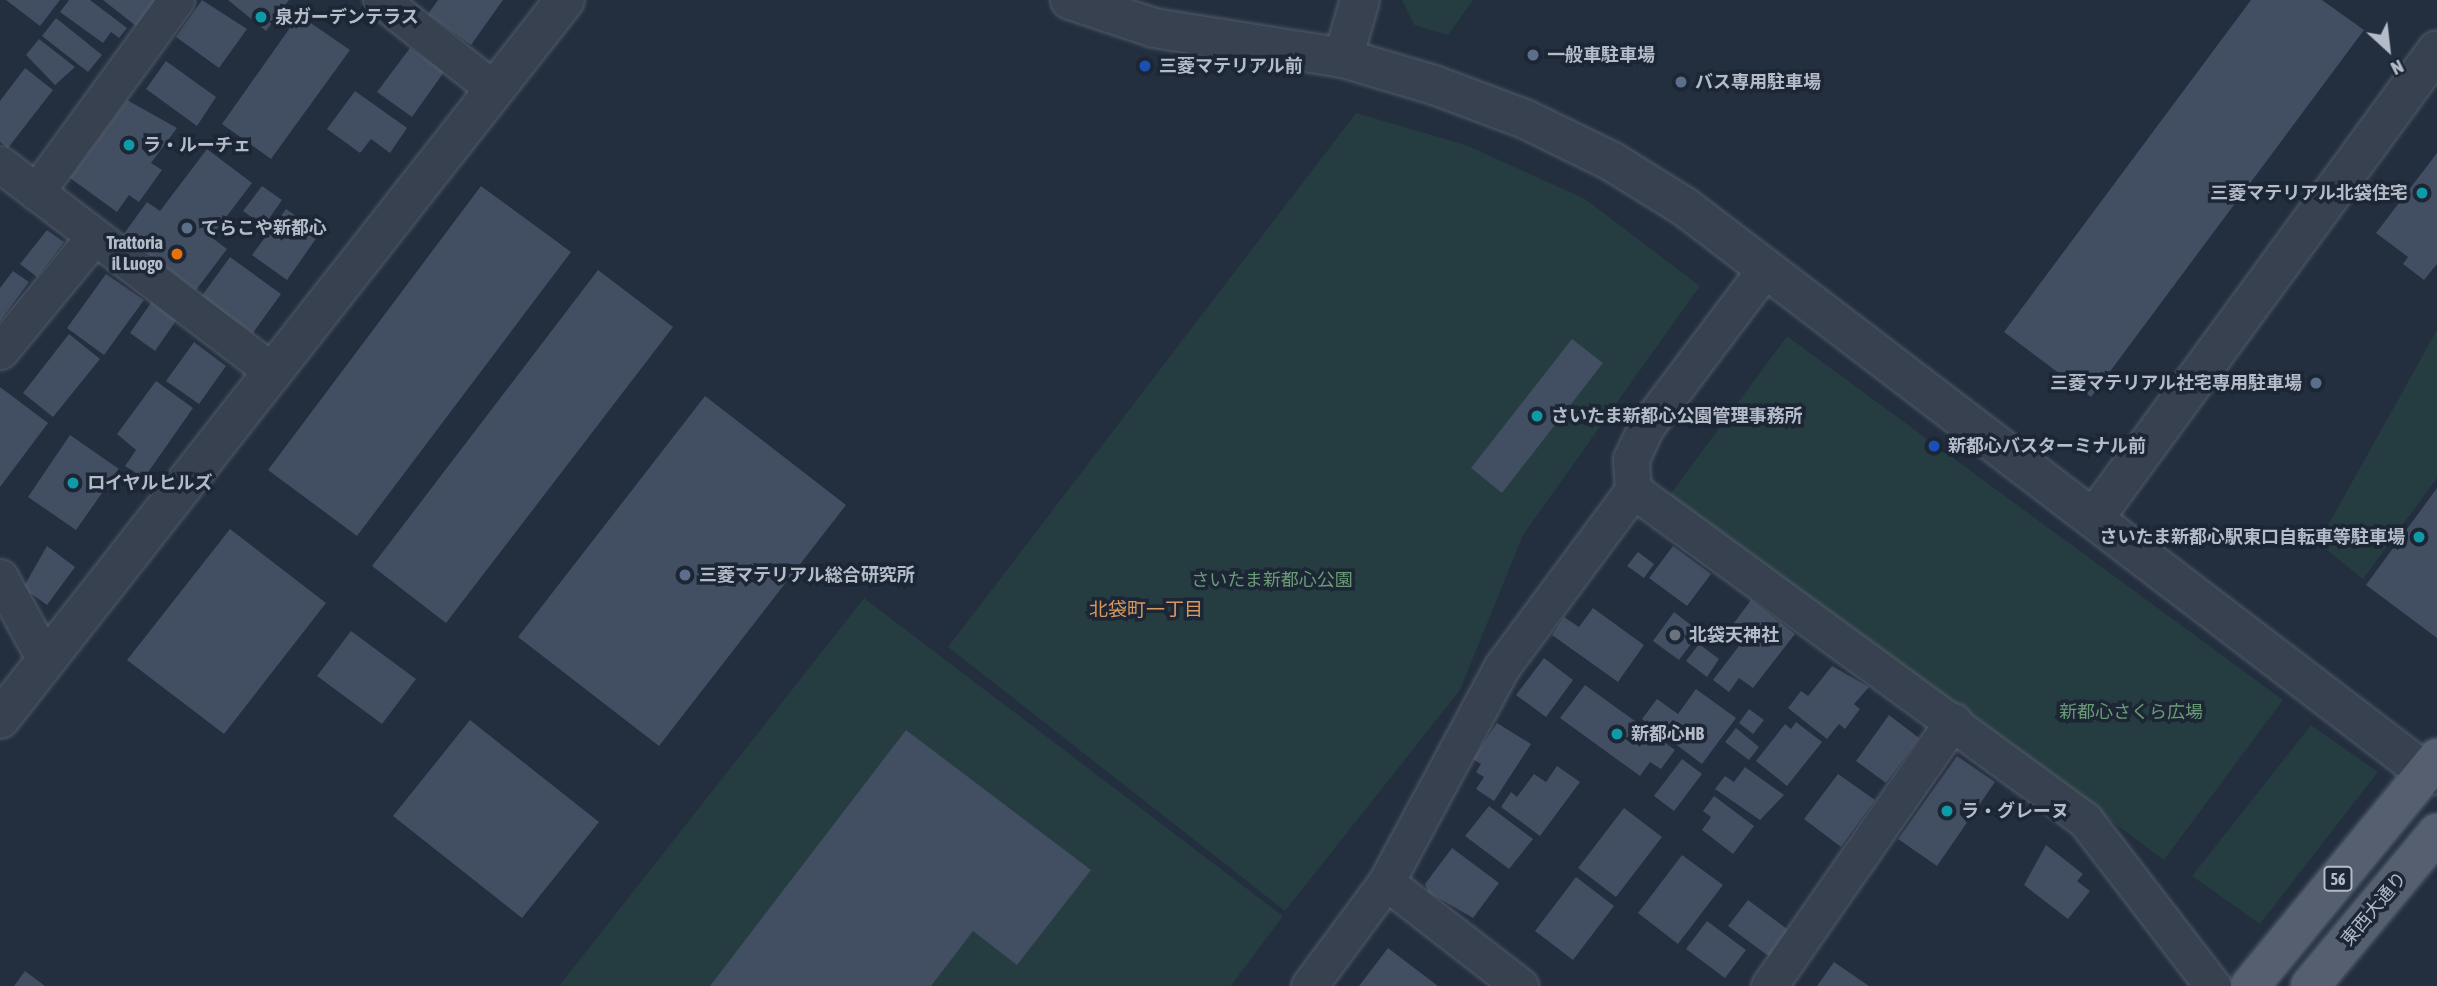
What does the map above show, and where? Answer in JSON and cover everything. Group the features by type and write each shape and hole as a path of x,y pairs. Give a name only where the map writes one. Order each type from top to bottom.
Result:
{"main road":[{"name":"56","path":"2250,986 2434,777"},
{"name":"東西大通り","path":"2311,986 2437,832"}],"street":[{"path":"36,192 176,0"},
{"path":"381,0 495,90"},
{"path":"0,719 565,0"},
{"path":"1070,0 1154,28 1343,58 1525,119 1611,161 1685,206 2434,777"},
{"path":"1343,58 1360,0"},
{"path":"2094,518 2437,50"},
{"path":"0,164 93,238 272,371"},
{"path":"0,351 93,238"},
{"path":"1309,986 1386,882 1501,668 1633,490 1630,459 1646,427 1766,268"},
{"path":"1633,490 1953,721 2085,820 2213,986"},
{"path":"0,577 45,660"},
{"path":"1769,986 1953,721"},
{"path":"1386,882 1520,986"}],"green space":[{"path":"1402,0 1473,0 1448,35 1414,25"},
{"name":"さいたま新都心公園","path":"1356,113 1466,145 1585,199 1700,286 1523,535 1460,690 1285,911 948,647"},
{"path":"2437,330 2437,478 2363,579 2318,543"},
{"name":"新都心さくら広場","path":"1787,336 2283,700 2164,860 1669,496"},
{"path":"864,598 1283,916 1231,986 559,986"},
{"path":"2311,725 2378,772 2260,924 2192,876"}],"building":[{"path":"6,0 60,0 40,26"},
{"path":"69,0 90,0 127,28 119,38 111,32 103,43 60,12"},
{"path":"103,0 157,0 136,26"},
{"path":"202,0 247,29 219,68 176,37"},
{"name":"泉ガーデンテラス","path":"228,0 289,0 266,31"},
{"path":"438,0 503,0 471,45 428,14"},
{"path":"2251,0 2322,0 2364,30 2091,397 2004,332"},
{"path":"299,15 350,50 271,159 222,124"},
{"path":"56,18 102,55 88,72 42,36"},
{"path":"39,39 75,67 55,85 26,55"},
{"path":"410,48 444,72 412,117 377,92"},
{"path":"166,61 216,97 197,126 146,89"},
{"path":"25,68 53,90 8,148 0,142 0,101"},
{"path":"355,91 407,128 390,153 371,139 360,153 327,129"},
{"name":"ラ・ルーチェ","path":"127,100 177,128 151,163 162,170 139,202 129,195 117,212 70,178"},
{"path":"207,149 252,183 211,237 227,249 196,290 123,235 147,202 160,211"},
{"name":"三菱マテリアル北袋住宅","path":"2437,153 2437,264 2424,280 2403,264 2408,257 2376,233"},
{"path":"262,186 282,200 264,226 243,211"},
{"path":"481,186 571,252 357,536 268,470"},
{"path":"286,209 320,233 287,280 252,255"},
{"path":"47,230 64,242 37,277 20,264"},
{"path":"230,257 281,294 253,333 201,297"},
{"path":"598,270 673,327 446,623 372,566"},
{"path":"13,271 29,282 0,321 0,288"},
{"path":"106,274 144,300 104,355 67,328"},
{"path":"155,297 180,315 155,351 130,333"},
{"path":"69,334 100,359 53,417 23,393"},
{"name":"さいたま新都心公園管理事務所","path":"1572,339 1603,363 1502,493 1471,468"},
{"path":"194,342 226,366 199,404 166,381"},
{"path":"156,381 193,408 144,478 125,466 136,450 117,434"},
{"path":"0,387 48,423 0,487"},
{"path":"705,396 846,505 659,746 518,637"},
{"name":"ロイヤルヒルズ","path":"70,435 119,469 76,530 28,497"},
{"name":"さいたま新都心駅東口自転車等駐車場","path":"2437,488 2437,638 2366,585"},
{"path":"230,529 326,603 224,734 127,660"},
{"path":"47,546 75,567 47,605 23,588"},
{"path":"1673,546 1711,574 1687,606 1649,578"},
{"path":"1638,552 1654,564 1644,578 1627,566"},
{"path":"1751,600 1795,634 1753,688 1739,678 1729,692 1713,680 1742,642 1728,631"},
{"path":"1593,608 1644,645 1618,682 1552,635 1564,617 1579,627"},
{"path":"1674,612 1700,632 1679,660 1653,641"},
{"path":"351,631 416,679 382,724 317,676"},
{"path":"1699,644 1719,659 1707,677 1686,661"},
{"path":"1544,658 1573,680 1546,717 1516,695"},
{"path":"1832,666 1869,687 1854,704 1860,709 1845,729 1839,724 1827,739 1788,708 1801,691 1808,696"},
{"name":"新都心HB","path":"1585,685 1675,750 1661,769 1650,762 1640,776 1560,718"},
{"path":"1696,689 1736,718 1702,764 1642,719 1657,699 1678,714"},
{"path":"1749,709 1764,720 1753,734 1739,723"},
{"path":"1889,715 1919,738 1886,783 1856,761"},
{"path":"470,720 599,822 522,918 393,816"},
{"path":"1796,722 1822,742 1787,786 1756,761 1785,724 1791,729"},
{"path":"1497,723 1531,744 1494,801 1476,789 1484,777 1476,772 1481,764 1473,759"},
{"path":"1736,728 1759,747 1749,760 1725,742"},
{"path":"906,730 1091,870 1017,965 973,931 931,986 710,986"},
{"name":"ラ・グレーヌ","path":"1957,756 1995,782 1937,866 1898,839"},
{"path":"1682,759 1702,774 1674,811 1654,796"},
{"path":"1557,766 1580,782 1540,836 1501,807 1511,792 1517,797 1534,774 1546,782"},
{"path":"1745,767 1784,795 1760,820 1715,789 1725,776 1734,782"},
{"path":"1838,774 1875,800 1841,847 1804,819"},
{"path":"1714,796 1754,826 1733,854 1702,830 1711,817 1703,811"},
{"path":"1489,806 1533,839 1509,869 1465,836"},
{"path":"1624,808 1662,837 1616,897 1578,868"},
{"path":"2046,845 2083,874 2077,881 2090,891 2068,919 2024,885"},
{"path":"1452,848 1499,883 1473,918 1428,892 1425,884"},
{"path":"1682,855 1723,885 1678,944 1638,913"},
{"path":"1576,877 1614,906 1573,960 1535,931"},
{"path":"1748,900 1791,932 1771,958 1728,926"},
{"path":"1707,921 1746,950 1725,978 1686,949"},
{"path":"1388,948 1438,986 1359,986"},
{"path":"1834,962 1869,986 1817,986"},
{"path":"25,971 45,986 14,986"}],"place":[{"name":"泉ガーデンテラス","path":"261,17"},
{"name":"一般車駐車場","path":"1533,55"},
{"name":"三菱マテリアル前","path":"1145,66"},
{"name":"バス専用駐車場","path":"1681,82"},
{"name":"ラ・ルーチェ","path":"129,145"},
{"name":"三菱マテリアル北袋住宅","path":"2422,193"},
{"name":"てらこや新都心","path":"187,228"},
{"name":"Trattoria il Luogo","path":"177,254"},
{"name":"三菱マテリアル社宅専用駐車場","path":"2316,383"},
{"name":"さいたま新都心公園管理事務所","path":"1537,416"},
{"name":"新都心バスターミナル前","path":"1934,446"},
{"name":"ロイヤルヒルズ","path":"73,483"},
{"name":"さいたま新都心駅東口自転車等駐車場","path":"2419,537"},
{"name":"三菱マテリアル総合研究所","path":"685,575"},
{"name":"北袋天神社","path":"1675,635"},
{"name":"新都心HB","path":"1617,734"},
{"name":"ラ・グレーヌ","path":"1947,811"}],"district":[{"name":"北袋町一丁目","path":"1146,610"}]}
